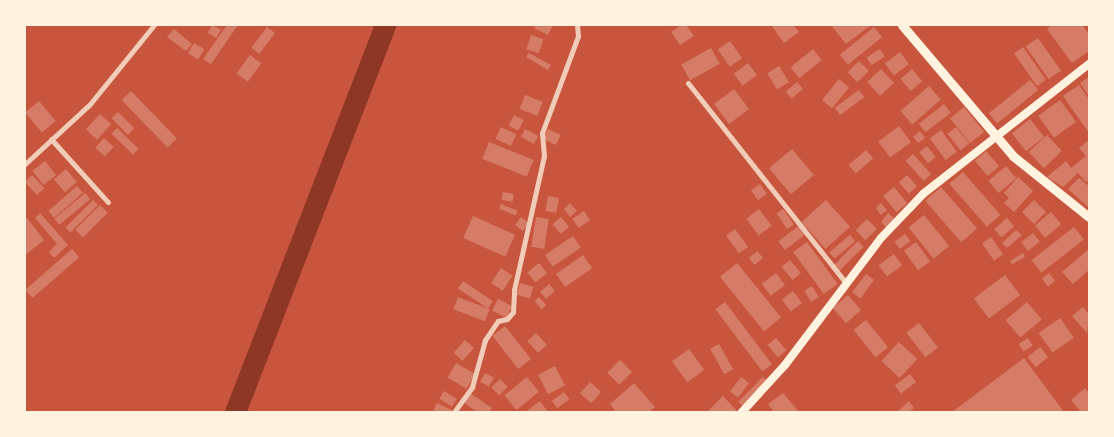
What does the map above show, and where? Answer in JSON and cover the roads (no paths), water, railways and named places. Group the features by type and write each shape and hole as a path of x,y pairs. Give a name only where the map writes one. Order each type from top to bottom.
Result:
{"highway":[{"path":"902,25 1013,156 1089,217"}],"main road":[{"path":"742,412 785,365 881,238 923,194 1089,64"}],"street":[{"path":"25,164 90,104 154,25"},
{"path":"454,412 472,387 485,340 498,321 507,319 513,312 514,290 544,156 542,133 578,36 577,25"},
{"path":"688,83 846,283"},
{"path":"51,139 108,202"}],"waterway":[{"path":"235,412 385,25"}]}
